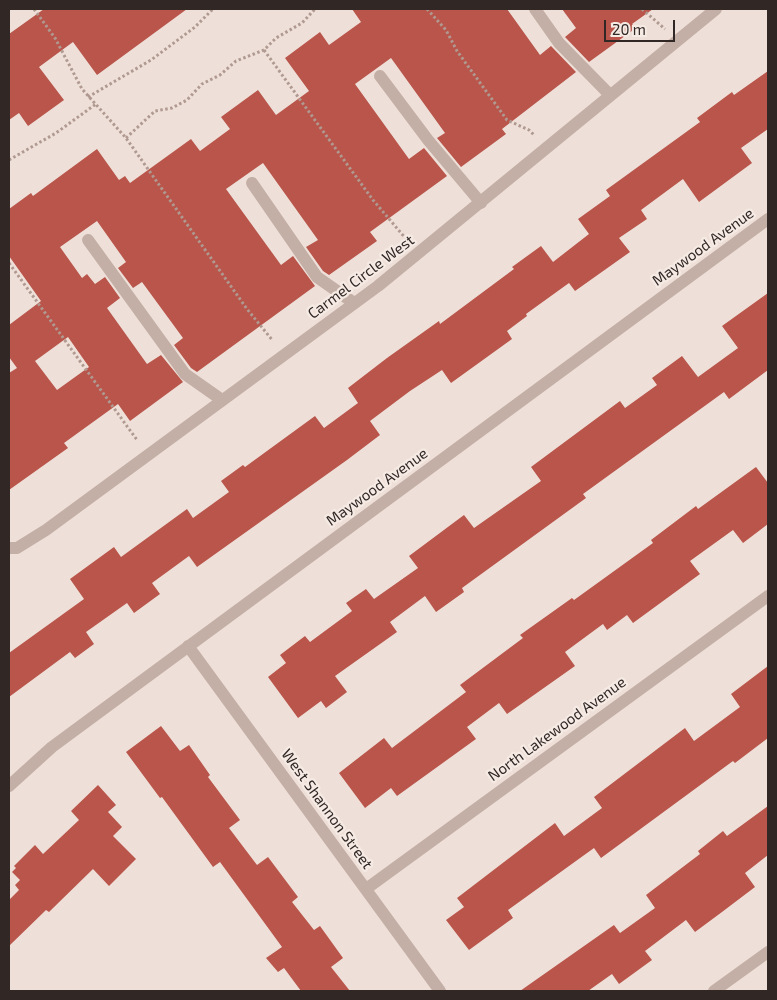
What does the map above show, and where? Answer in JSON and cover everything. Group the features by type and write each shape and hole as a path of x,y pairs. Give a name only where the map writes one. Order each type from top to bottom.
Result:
{"street":[{"path":"535,9 559,42 610,95"},
{"name":"Carmel Circle West","path":"9,548 17,548 46,530 354,303 481,203 716,9"},
{"path":"380,76 428,140 481,203"},
{"path":"252,183 317,277 354,303"},
{"name":"Maywood Avenue","path":"9,786 52,747 768,219"},
{"path":"88,240 185,374 222,400"},
{"name":"North Lakewood Avenue","path":"366,889 768,596"},
{"name":"West Shannon Street","path":"188,646 440,991"},
{"path":"714,991 768,952"}],"path":[{"path":"34,9 55,38 70,69 88,97 126,138 246,309 275,344"},
{"path":"88,97 151,60 195,27 213,9"},
{"path":"126,138 155,111 172,108 187,100 202,84 220,75 236,61 264,50 276,38 302,23 315,9"},
{"path":"427,9 446,30 457,51 507,120 529,130 536,137"},
{"path":"642,9 666,29"},
{"path":"264,50 373,200 409,242"},
{"path":"9,160 56,133 96,104"},
{"path":"9,263 139,443"}],"building":[{"path":"44,9 187,9 97,75 73,42 39,67 64,100 28,126 19,113 9,120 9,34"},
{"path":"352,9 507,9 540,55 551,46 576,72 502,129 506,134 461,167 437,138 445,133 391,58 355,84 409,159 424,148 447,176 370,232 377,241 329,275 323,271 306,247 318,240 263,163 226,189 281,265 293,256 315,286 197,372 191,368 174,345 183,338 142,282 133,288 118,268 126,262 97,221 60,247 82,278 87,274 95,284 105,277 120,298 107,308 147,364 161,355 183,382 130,421 118,404 64,443 68,448 9,490 9,373 17,368 9,357 9,325 41,301 9,256 9,209 31,193 33,196 97,149 119,180 125,176 130,183 191,139 200,151 230,129 221,117 258,90 276,115 309,91 285,58 320,32 329,45 361,22","holes":["68,337 89,367 57,390 35,361"]},
{"path":"562,9 653,9 632,24 636,28 589,62 565,37 576,28"},
{"path":"768,71 768,129 741,148 752,163 699,202 683,179 641,210 647,219 619,238 630,252 575,291 569,283 526,314 527,316 507,331 512,339 451,383 442,370 410,391 370,421 380,435 197,567 189,556 152,583 160,594 134,613 127,603 86,632 94,644 75,658 70,652 9,697 9,653 84,599 70,579 114,547 121,557 187,509 193,518 229,492 221,481 243,465 245,467 315,416 324,428 358,403 348,388 439,321 440,324 514,269 512,267 541,246 553,262 589,234 578,219 610,196 606,190 700,122 697,118 732,92 734,95"},
{"path":"768,293 768,370 729,399 724,392 583,494 586,498 462,588 464,592 436,612 425,596 390,622 397,632 335,676 347,692 326,708 321,701 298,718 268,677 286,663 280,655 305,636 310,642 352,611 346,603 366,589 374,599 418,568 409,556 464,515 474,528 541,481 531,467 620,401 625,408 657,385 652,378 682,356 698,377 738,348 722,326"},
{"path":"756,467 768,483 768,524 743,543 733,530 690,561 700,574 633,623 627,615 607,630 603,624 565,652 575,666 507,714 499,703 467,727 476,739 397,796 391,788 365,808 339,773 384,738 392,748 466,692 460,685 523,638 520,635 572,598 574,600 653,543 651,540 696,506 698,509"},
{"path":"768,666 768,738 735,763 733,761 601,858 594,848 508,910 513,918 469,950 446,920 464,907 457,898 555,823 564,836 602,808 594,797 685,728 694,741 740,707 731,694"},
{"path":"161,726 180,751 189,745 210,775 208,777 240,820 229,828 257,865 268,857 298,897 292,902 314,930 320,926 343,958 331,967 350,991 301,991 284,968 278,972 266,958 282,947 220,862 213,867 162,797 160,798 126,752"},
{"path":"98,785 116,805 108,812 122,827 113,836 136,859 109,886 93,869 49,912 46,910 9,946 9,900 19,890 15,885 20,880 12,872 16,868 14,866 35,845 43,854 79,820 71,811"},
{"path":"768,806 768,855 745,873 755,887 722,912 695,932 686,920 645,951 652,960 619,984 612,974 588,991 520,991 614,925 620,933 655,908 646,895 700,854 698,851 723,831 727,836"}]}
